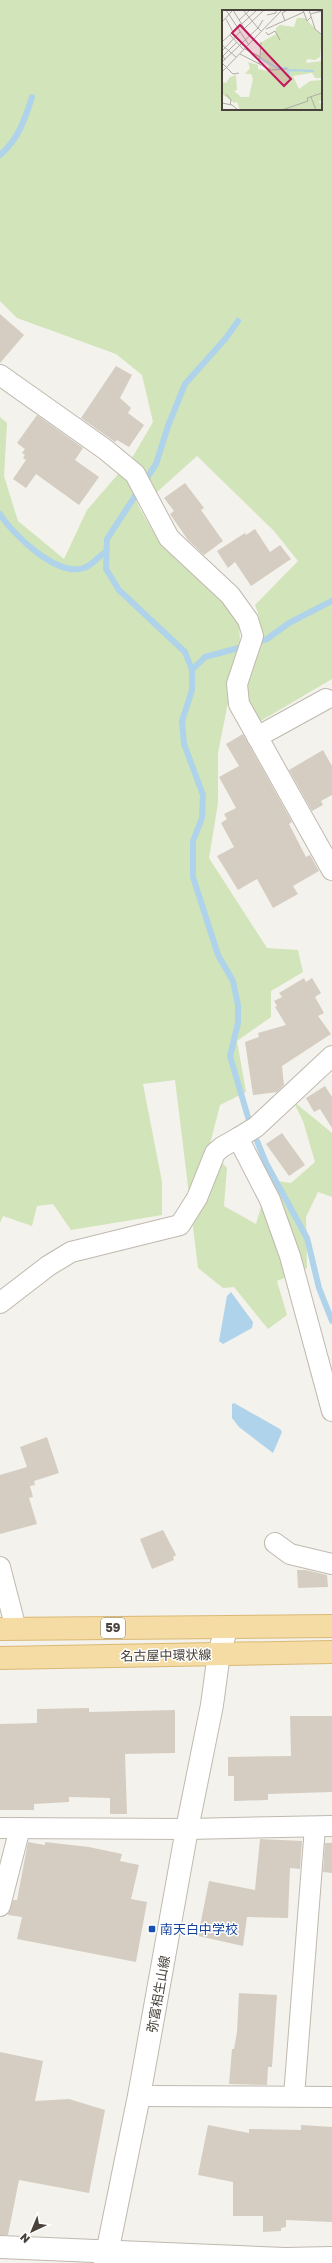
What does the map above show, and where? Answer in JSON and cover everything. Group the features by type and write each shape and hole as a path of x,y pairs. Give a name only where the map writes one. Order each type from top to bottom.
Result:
{"main road":[{"name":"名古屋中環状線","path":"8,1629 332,1626"},
{"name":"名古屋中環状線","path":"0,1658 332,1652"}],"street":[{"path":"0,375 106,450 135,474 169,538 230,595 248,620 253,636 237,684 239,704 332,870"},
{"path":"257,737 326,699"},
{"path":"0,1303 48,1266 71,1252 180,1225 197,1198 215,1153 222,1147 256,1127 332,1056"},
{"path":"238,1138 270,1200 290,1256 332,1411"},
{"path":"275,1543 290,1554 332,1564"},
{"path":"0,1566 8,1629"},
{"name":"弥富相生山線","path":"107,2257 139,2096 187,1828 212,1706 219,1653 227,1627"},
{"path":"0,1828 323,1826 294,2096"},
{"path":"0,1906 20,1828"},
{"path":"139,2096 332,2097"},
{"path":"0,2247 107,2257 284,2261 332,2258"}],"green space":[{"path":"0,0 332,0 332,679 259,722 249,703 247,689 248,678 260,632 259,619 255,605 298,561 274,531 197,456 156,493 145,472 132,458 153,422 142,375 116,354 17,318 0,301"},
{"path":"0,417 7,423 4,476 18,521 64,559 87,510 119,473 128,482 140,509 161,545 232,611 239,622 240,642 218,753 218,803 209,858 267,948 298,950 303,972 271,991 271,1017 237,1041 246,1092 220,1105 209,1148 227,1168 224,1206 256,1224 269,1180 291,1183 315,1162 303,1121 293,1101 332,1133 332,1197 318,1192 306,1217 307,1268 277,1281 287,1315 268,1329 234,1287 223,1288 198,1268 175,1080 143,1084 162,1182 162,1215 71,1230 53,1204 37,1206 32,1226 3,1216 0,1223"}],"water":[{"path":"231,1292 253,1322 252,1328 223,1344 219,1341 227,1296"},
{"path":"234,1403 280,1429 282,1432 273,1453 239,1427 232,1418 232,1404"}],"building":[{"path":"0,314 24,335 0,363"},
{"path":"116,366 132,375 120,398 131,408 128,413 144,425 129,447 117,440 115,442 81,418"},
{"path":"37,415 83,448 75,460 99,477 79,505 36,474 26,488 13,479 26,460 23,458 25,455 22,453 25,449 17,443"},
{"path":"185,483 204,508 201,510 223,541 204,555 188,540 170,514 174,511 164,498"},
{"path":"255,529 270,552 280,545 291,559 251,586 235,562 228,568 217,551 245,533 246,535"},
{"path":"243,734 292,822 289,824 306,857 310,855 319,871 293,886 298,894 273,908 257,879 238,890 217,856 234,847 221,823 227,819 224,814 236,808 219,777 239,766 226,744"},
{"path":"323,750 332,766 332,795 321,801 323,805 312,811 289,770"},
{"path":"304,978 306,982 312,978 321,993 315,997 324,1013 318,1016 331,1034 282,1066 284,1085 277,1092 253,1095 245,1042 259,1037 258,1033 286,1025 275,1007 277,1006 274,1001 282,997 279,993"},
{"path":"325,1086 332,1097 332,1128 320,1109 314,1112 306,1098"},
{"path":"282,1133 305,1165 289,1176 266,1144"},
{"path":"47,1437 59,1473 34,1481 35,1485 30,1486 33,1497 29,1498 37,1524 0,1534 0,1475 27,1467 20,1447"},
{"path":"163,1530 176,1555 173,1557 174,1560 152,1569 140,1539"},
{"path":"297,1570 306,1570 327,1575 328,1587 298,1588"},
{"path":"89,1708 89,1712 175,1710 175,1753 125,1754 127,1814 110,1814 110,1798 69,1797 69,1802 34,1804 34,1810 0,1810 0,1724 37,1723 37,1709"},
{"path":"290,1716 332,1716 332,1792 268,1794 268,1800 234,1801 234,1776 228,1776 228,1757 291,1756"},
{"path":"260,1839 302,1841 300,1869 290,1868 288,1918 247,1917 243,1946 198,1936 209,1881 255,1890"},
{"path":"28,1842 45,1845 45,1842 89,1847 122,1854 120,1861 139,1865 131,1899 147,1902 136,1962 17,1939 22,1917 8,1915 13,1900 17,1900"},
{"path":"325,1843 332,1843 332,1873 323,1872"},
{"path":"239,1993 277,1995 272,2067 268,2067 267,2085 229,2084 232,2049 234,2049 237,2032"},
{"path":"0,2052 43,2061 35,2101 69,2099 105,2110 89,2193 19,2180 8,2235 0,2235"},
{"path":"208,2125 249,2133 249,2129 301,2130 301,2125 332,2127 332,2222 286,2220 286,2227 281,2228 281,2231 263,2232 263,2216 233,2216 233,2182 198,2175"}],"waterway":[{"path":"0,155 12,143 20,129 32,97"},
{"path":"238,321 226,338 185,384 168,426 156,464 107,539 106,569 119,590 185,652 192,670 192,690 182,721 184,744 203,795 202,818 193,841 193,877 218,955 233,981 238,1005 238,1023 230,1056 250,1124"},
{"path":"0,514 6,523 25,543 49,560 61,566 73,569 84,568 106,551"},
{"path":"255,643 267,639 289,623 332,601"},
{"path":"192,670 205,657 246,646"},
{"path":"257,1141 266,1163 307,1238 319,1288 332,1321"}],"place":[{"name":"南天白中学校","path":"152,1929"}]}
